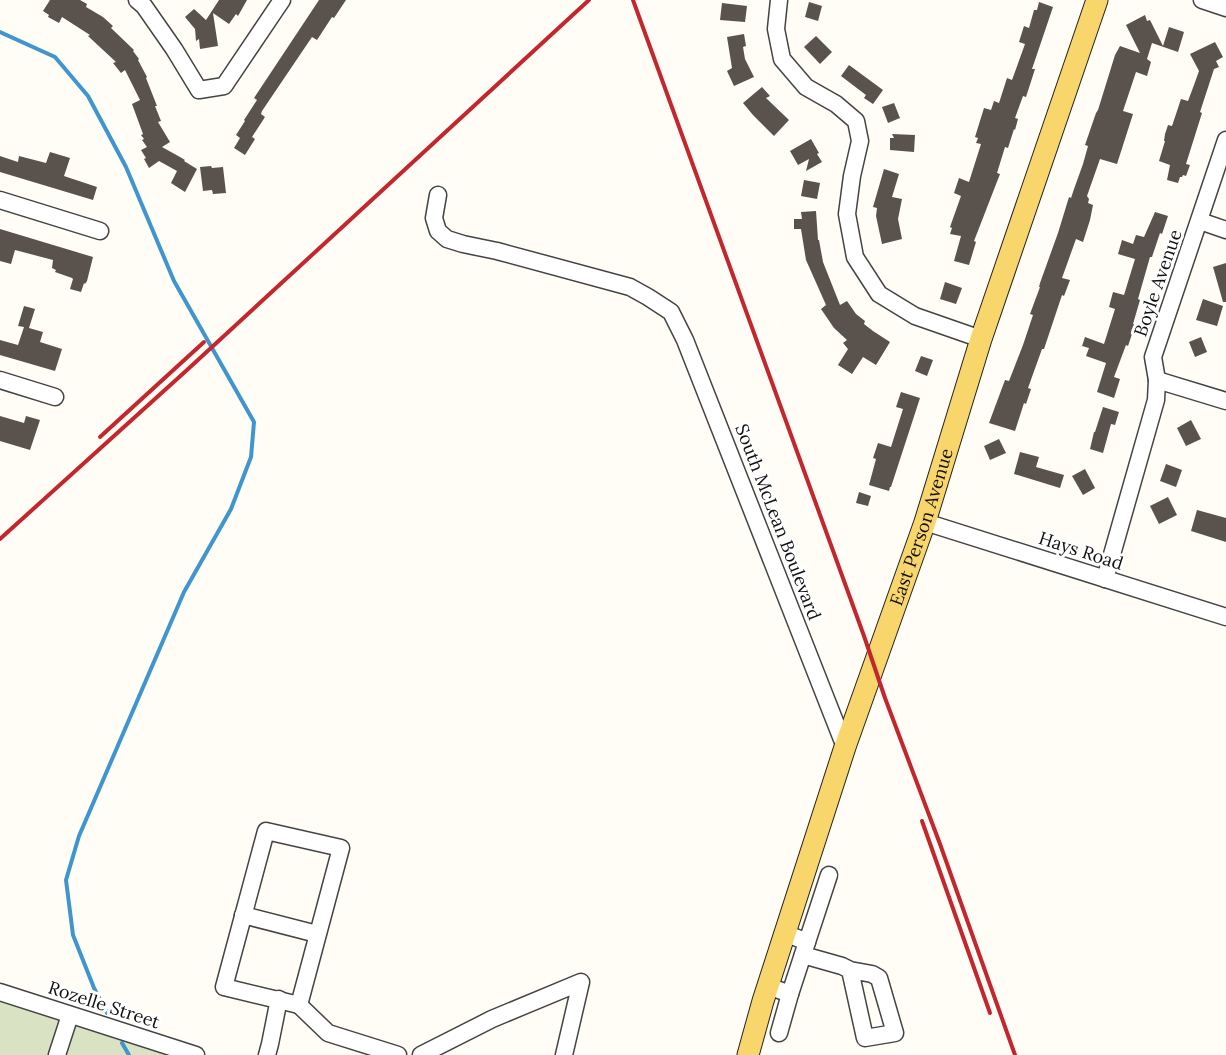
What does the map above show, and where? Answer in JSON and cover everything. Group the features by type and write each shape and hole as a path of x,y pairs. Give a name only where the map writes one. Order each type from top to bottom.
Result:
{"main road":[{"name":"East Person Avenue","path":"748,1055 845,747 925,522 981,339 1097,0"}],"street":[{"path":"136,0 144,6 199,90 224,86 282,0"},
{"path":"779,0 776,29 782,59 806,87 836,104 856,121 860,141 847,214 855,256 879,294 915,316 981,339"},
{"path":"1202,0 1226,8"},
{"name":"Boyle Avenue","path":"1105,579 1156,400 1158,380 1153,357 1226,140"},
{"name":"South McLean Boulevard","path":"438,195 434,218 438,231 447,239 498,250 630,287 671,312 685,340 845,747"},
{"path":"0,200 100,231"},
{"path":"1200,221 1226,230"},
{"path":"0,380 55,397"},
{"path":"1158,380 1226,401"},
{"name":"Hays Road","path":"925,522 1226,617"},
{"path":"299,1005 341,848 266,831 224,987 299,1005 328,1033 398,1055"},
{"path":"779,1034 829,875"},
{"path":"243,915 317,934"},
{"path":"785,933 805,948 850,970"},
{"path":"421,1055 492,1019 580,982 564,1055"},
{"path":"768,986 790,994"},
{"name":"Rozelle Street","path":"0,992 196,1055"},
{"path":"267,1055 279,999"},
{"path":"57,1055 70,1015"}],"green space":[{"path":"0,1000 172,1055 0,1055"}],"building":[{"path":"50,0 80,0 87,4 86,7 103,17 134,50 157,106 155,106 161,121 158,122 170,142 162,147 197,169 185,192 171,183 177,171 159,161 149,168 144,159 146,158 141,150 147,147 142,140 144,139 141,135 143,134 132,104 140,100 125,70 121,73 113,63 116,62 88,36 90,35 62,17 59,23 48,17 49,15 43,11"},
{"path":"219,0 247,0 238,16 236,14 229,24 213,13 218,46 200,49 199,39 196,41 195,29 185,17 194,9 206,20"},
{"path":"319,0 346,0 317,40 312,37 262,111 261,114 265,117 252,137 255,139 245,155 234,148 240,138 236,135 257,100 254,98"},
{"path":"809,2 822,6 818,21 805,17"},
{"path":"1039,2 1053,7 1032,69 1035,69 1026,97 1023,96 1015,118 1018,119 1008,148 1005,147 997,173 1000,174 974,241 976,242 969,265 954,261 961,236 950,234 952,228 950,227 961,196 954,193 959,178 969,182 981,144 976,143 978,138 975,137 984,108 991,110 994,101 999,103 1007,78 1012,80 1025,44 1019,42 1024,26 1029,28"},
{"path":"722,3 747,6 745,22 720,20"},
{"path":"1145,15 1147,21 1150,20 1163,46 1169,27 1184,32 1178,52 1152,43 1147,59 1151,62 1147,76 1136,72 1123,111 1133,114 1117,164 1100,159 1087,196 1088,203 1093,205 1090,220 1083,242 1076,239 1062,278 1070,280 1064,296 1062,295 1044,349 1042,349 1028,388 1031,389 1015,431 989,423 1005,380 1009,381 1023,345 1033,315 1030,314 1069,197 1071,198 1083,164 1088,146 1085,145 1115,55 1120,46 1140,53 1126,25"},
{"path":"744,34 745,59 754,77 734,86 727,71 732,68 727,37"},
{"path":"816,36 832,52 820,64 804,47"},
{"path":"1215,42 1223,57 1216,61 1219,67 1214,69 1200,112 1202,113 1186,164 1190,165 1186,176 1180,177 1178,183 1167,180 1170,165 1159,161 1165,134 1168,125 1172,126 1181,99 1188,101 1199,71 1190,54"},
{"path":"849,65 883,90 873,104 864,98 866,95 841,76"},
{"path":"762,87 770,96 766,98 789,120 774,136 743,103"},
{"path":"894,103 900,118 888,123 882,107"},
{"path":"892,134 915,135 914,152 890,150 890,138 894,138"},
{"path":"811,139 822,162 806,171 809,159 798,165 790,151"},
{"path":"50,152 70,158 64,176 97,187 93,200 0,172 0,156 18,162 19,156 46,163"},
{"path":"211,166 212,168 223,167 226,193 213,194 212,190 203,191 200,167"},
{"path":"884,169 899,174 892,197 902,199 898,219 902,239 882,244 876,216 877,208 873,207"},
{"path":"804,180 820,183 817,199 801,196"},
{"path":"816,211 818,240 823,262 840,305 847,301 856,314 865,321 864,324 890,342 876,365 863,357 852,374 838,365 848,349 843,343 847,340 834,328 821,309 826,305 806,260 801,229 794,229 794,219 802,219 801,212"},
{"path":"1155,212 1168,216 1152,257 1150,257 1138,299 1140,300 1133,324 1135,325 1114,377 1120,379 1114,398 1097,392 1106,363 1086,356 1089,348 1082,346 1085,337 1104,344 1115,309 1109,307 1113,292 1124,295 1135,259 1118,254 1122,240 1133,244 1136,235 1144,237"},
{"path":"0,229 93,257 87,281 81,292 70,289 72,278 55,272 56,270 52,268 53,260 15,250 11,264 0,261"},
{"path":"1226,263 1226,302 1223,302 1213,267"},
{"path":"945,282 962,288 956,304 940,299"},
{"path":"1203,299 1223,306 1217,326 1196,320"},
{"path":"24,306 35,309 29,328 43,332 40,342 62,349 55,371 0,355 0,340 18,345 24,327 18,326"},
{"path":"1201,337 1207,352 1195,357 1189,342"},
{"path":"921,356 933,360 927,376 915,371"},
{"path":"901,392 920,398 889,491 869,485 878,443 891,447 903,409 896,407"},
{"path":"1103,407 1119,412 1115,425 1111,424 1103,453 1090,449"},
{"path":"0,416 24,423 26,416 40,420 30,450 0,441"},
{"path":"1191,420 1201,439 1186,446 1177,428"},
{"path":"999,439 1006,453 990,460 984,446"},
{"path":"1020,452 1039,457 1036,467 1064,475 1060,488 1014,474"},
{"path":"1166,464 1182,470 1176,487 1160,481"},
{"path":"1085,469 1095,488 1083,495 1072,476"},
{"path":"859,492 871,496 868,506 856,503"},
{"path":"1168,497 1177,515 1159,524 1150,506"},
{"path":"1197,510 1226,518 1226,542 1191,531"}],"waterway":[{"path":"0,32 55,57 88,96 126,167 174,281 254,422 251,457 231,509 184,592 79,836 66,880 73,935 94,988 107,1013"},
{"path":"122,1043 129,1055"}],"railway":[{"path":"0,539 589,0"},
{"path":"633,0 1015,1055"},
{"path":"100,437 204,342"},
{"path":"922,821 990,1013"}]}
